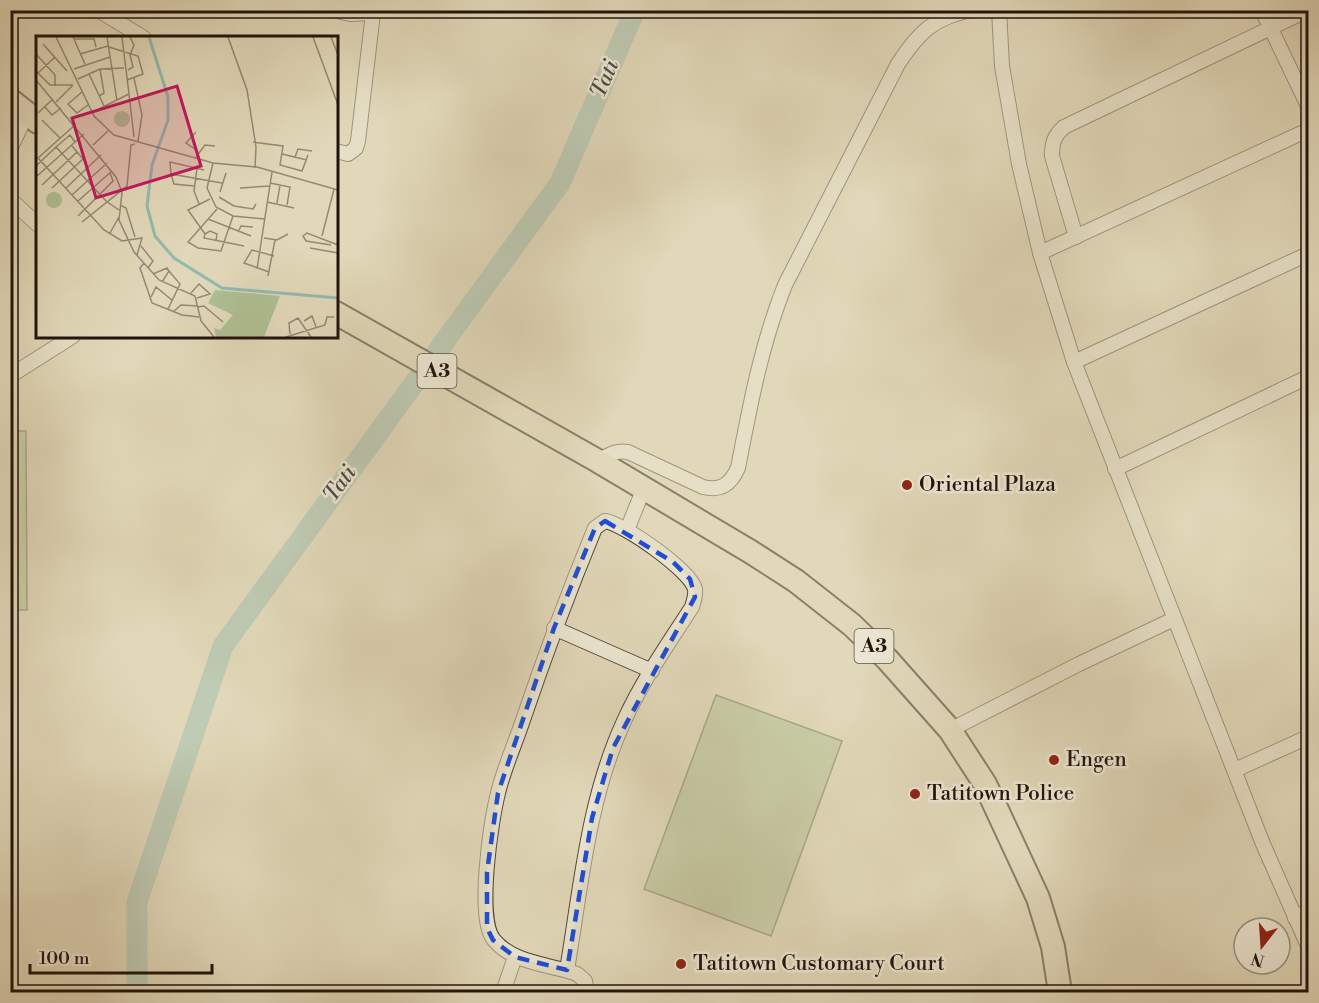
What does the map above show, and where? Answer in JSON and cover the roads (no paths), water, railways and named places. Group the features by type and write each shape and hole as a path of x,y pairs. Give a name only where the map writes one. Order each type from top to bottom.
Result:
{"highway":[{"name":"A3","path":"338,314 598,461 752,552 825,603 887,659 950,730 985,784 1038,898 1053,947 1060,993"}],"street":[{"path":"98,10 141,36"},
{"path":"333,10 359,15 374,12 358,141 356,148 348,154 338,152"},
{"path":"598,461 612,453 628,452 703,487 715,490 724,487 733,479 738,468 757,370 773,315 785,285 898,64 921,33 936,21 972,10"},
{"path":"999,10 1002,66 1007,102 1040,254 1074,362 1263,844 1308,946"},
{"path":"1262,10 1308,106"},
{"path":"1077,237 1052,156 1052,144 1056,134 1064,127 1308,10"},
{"path":"10,149 25,112"},
{"path":"1040,254 1308,129"},
{"path":"10,199 36,223"},
{"path":"1074,362 1308,254"},
{"path":"10,376 70,338"},
{"path":"1115,469 1308,377"},
{"path":"627,530 644,488"},
{"path":"567,970 592,818 613,748 624,720 692,608 695,597 695,588 690,579 673,562 627,530 605,521 595,528 555,628 498,792 485,902 488,928 493,939 515,957 577,974 585,981 587,993"},
{"path":"950,730 1079,664 1174,619"},
{"path":"555,628 652,671"},
{"path":"1235,770 1308,737"},
{"path":"1295,918 1308,911"},
{"path":"503,993 515,957"}],"waterway":[{"name":"Tati","path":"137,992 137,902 223,646 560,183 635,10"}],"place":[{"name":"Oriental Plaza","path":"907,485"},
{"name":"Engen","path":"1054,760"},
{"name":"Tatitown Police","path":"915,794"},
{"name":"Tatitown Customary Court","path":"681,964"}]}
